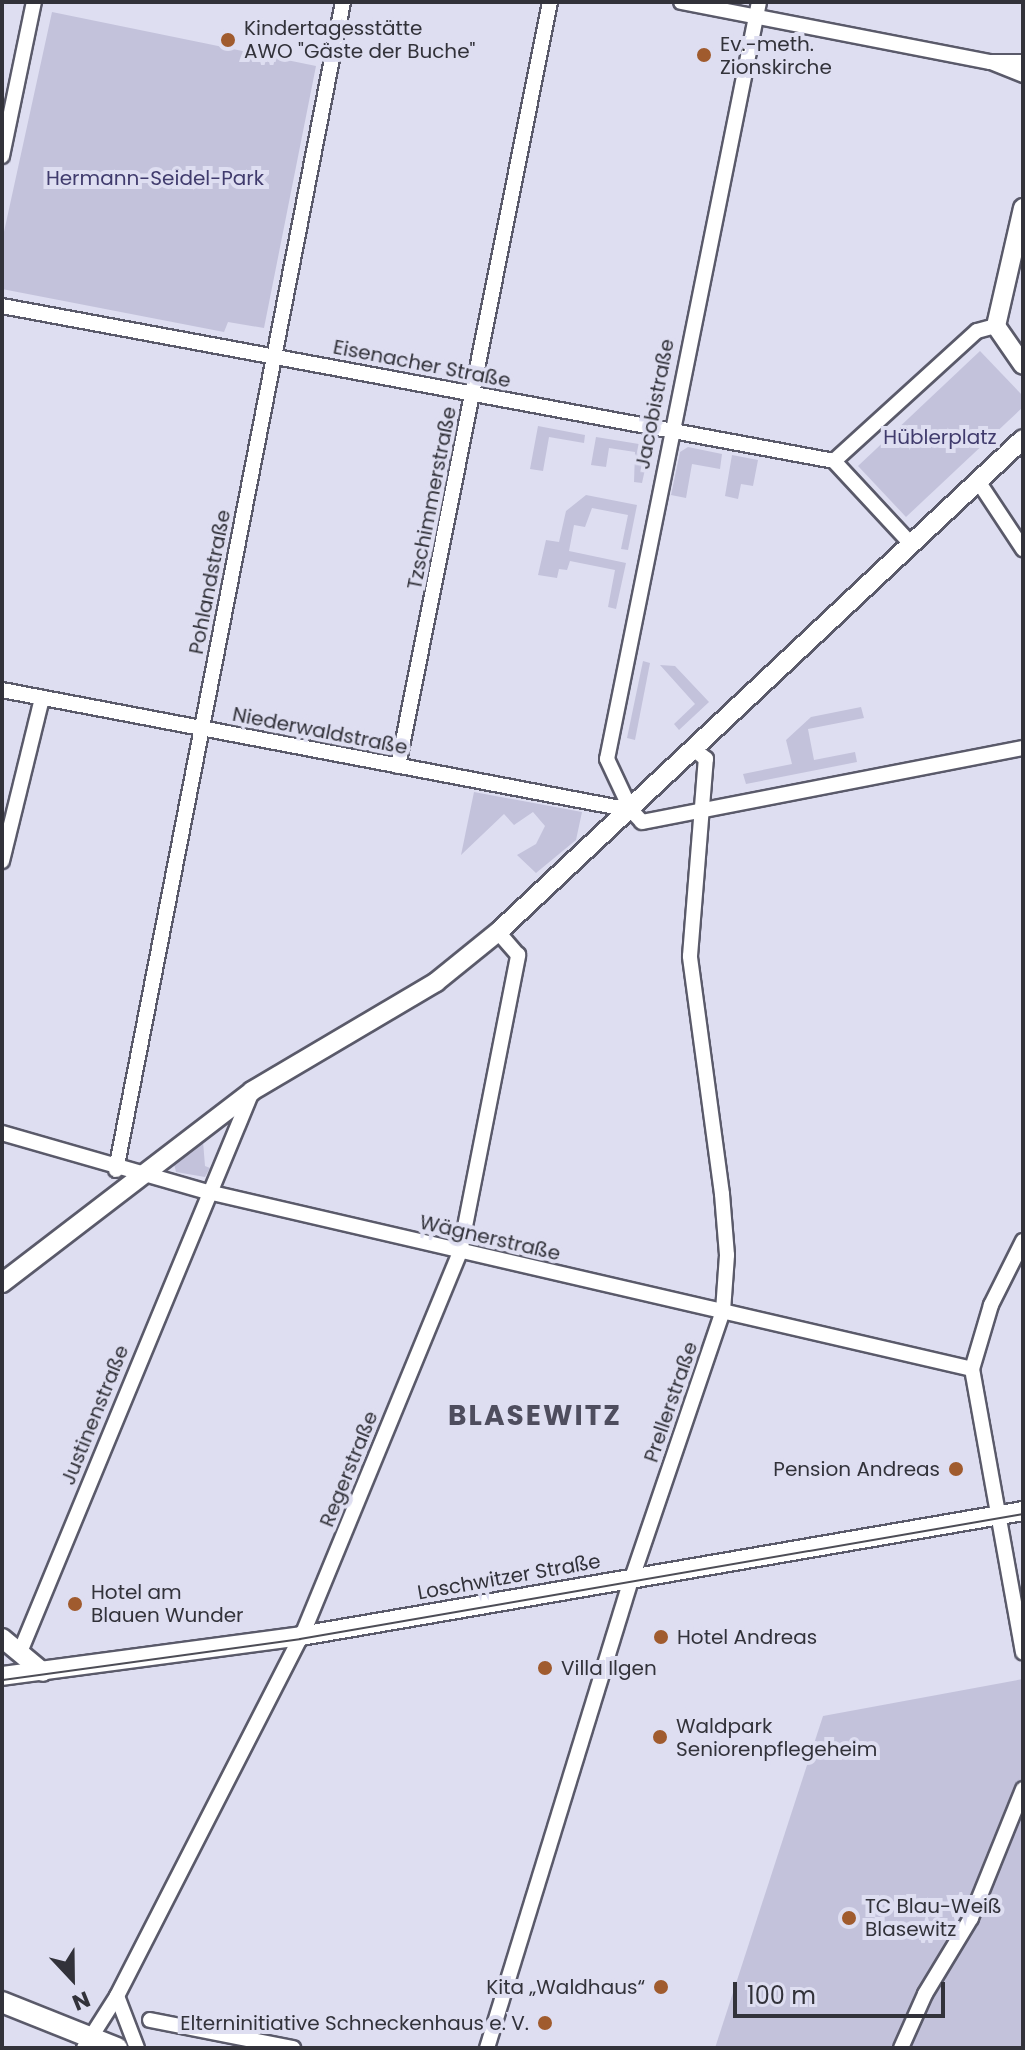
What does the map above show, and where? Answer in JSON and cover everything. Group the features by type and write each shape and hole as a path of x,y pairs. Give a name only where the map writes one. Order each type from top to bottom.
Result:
{"main road":[{"path":"2,2002 88,2042 117,2048"}],"street":[{"path":"2,156 34,2"},
{"name":"Pohlandstraße","path":"116,1170 343,2"},
{"name":"Tzschimmerstraße","path":"398,766 550,2"},
{"path":"681,2 757,9 990,62 1023,75"},
{"name":"Jacobistraße","path":"631,810 607,759 670,430 757,9"},
{"path":"990,62 1023,62"},
{"path":"1023,208 996,326 1023,365"},
{"name":"Eisenacher Straße","path":"2,306 834,461"},
{"path":"912,545 834,461 977,331 996,326"},
{"path":"2,1283 138,1175 252,1091 436,982 498,932 1023,439"},
{"path":"978,481 1023,549"},
{"name":"Niederwaldstraße","path":"2,690 631,810 642,822 702,812"},
{"path":"2,861 42,698"},
{"path":"702,812 1023,748"},
{"name":"Prellerstraße","path":"487,2048 632,1578 723,1311 727,1255 722,1194 690,956 706,759 695,750"},
{"name":"Regerstraße","path":"88,2042 117,1996 301,1636 460,1252 518,955 498,932"},
{"name":"Justinenstraße","path":"20,1652 252,1091"},
{"name":"Wägnerstraße","path":"2,1133 116,1170 972,1369"},
{"path":"1023,1241 991,1305 972,1369 1023,1652"},
{"name":"Loschwitzer Straße","path":"2,1676 301,1636 1023,1511"},
{"path":"2,1638 43,1672"},
{"path":"901,2048 925,1994 971,1918 1023,1789"},
{"path":"117,1996 137,2048"},
{"path":"150,2020 293,2048"}],"green space":[{"name":"Hermann-Seidel-Park","path":"52,12 316,66 264,328 228,322 224,332 2,289 2,241"},
{"name":"Hüblerplatz","path":"980,351 1023,396 1023,407 906,517 858,466"},
{"path":"538,426 585,435 584,443 549,437 543,471 530,469"},
{"path":"596,437 645,445 649,451 642,483 634,482 635,452 609,448 606,467 591,465"},
{"path":"688,447 722,454 720,469 692,464 686,498 671,495 680,452"},
{"path":"732,455 758,460 753,486 741,484 738,499 725,496"},
{"path":"586,495 637,505 628,550 621,549 628,515 592,508 585,527 574,525 569,551 626,563 616,609 608,607 615,570 570,561 567,570 559,569 557,578 538,575 546,540 559,542 566,511"},
{"path":"643,661 650,663 635,740 627,738"},
{"path":"660,665 675,666 709,702 679,730 674,724 695,704"},
{"path":"861,707 864,718 808,729 814,760 855,752 857,762 746,784 743,774 792,764 786,740 811,717"},
{"path":"474,792 582,812 576,840 536,873 517,855 536,844 545,826 533,812 514,825 504,814 461,855"},
{"path":"203,1141 205,1166 210,1168 205,1177 176,1172 174,1164"},
{"path":"1023,1679 1023,2048 715,2048 823,1716"}],"tram line":[{"path":"2,1680 300,1639 1023,1514"}],"place":[{"name":"Kindertagesstätte AWO \"Gäste der Buche\"","path":"228,40"},
{"name":"Ev.-meth. Zionskirche","path":"704,55"},
{"name":"Pension Andreas","path":"956,1469"},
{"name":"Hotel am Blauen Wunder","path":"75,1604"},
{"name":"Hotel Andreas","path":"661,1637"},
{"name":"Villa Ilgen","path":"545,1668"},
{"name":"Waldpark Seniorenpflegeheim","path":"660,1737"},
{"name":"TC Blau-Weiß Blasewitz","path":"849,1918"},
{"name":"Kita „Waldhaus“","path":"661,1987"},
{"name":"Elterninitiative Schneckenhaus e. V.","path":"545,2023"}],"district":[{"name":"BLASEWITZ","path":"535,1416"}]}
